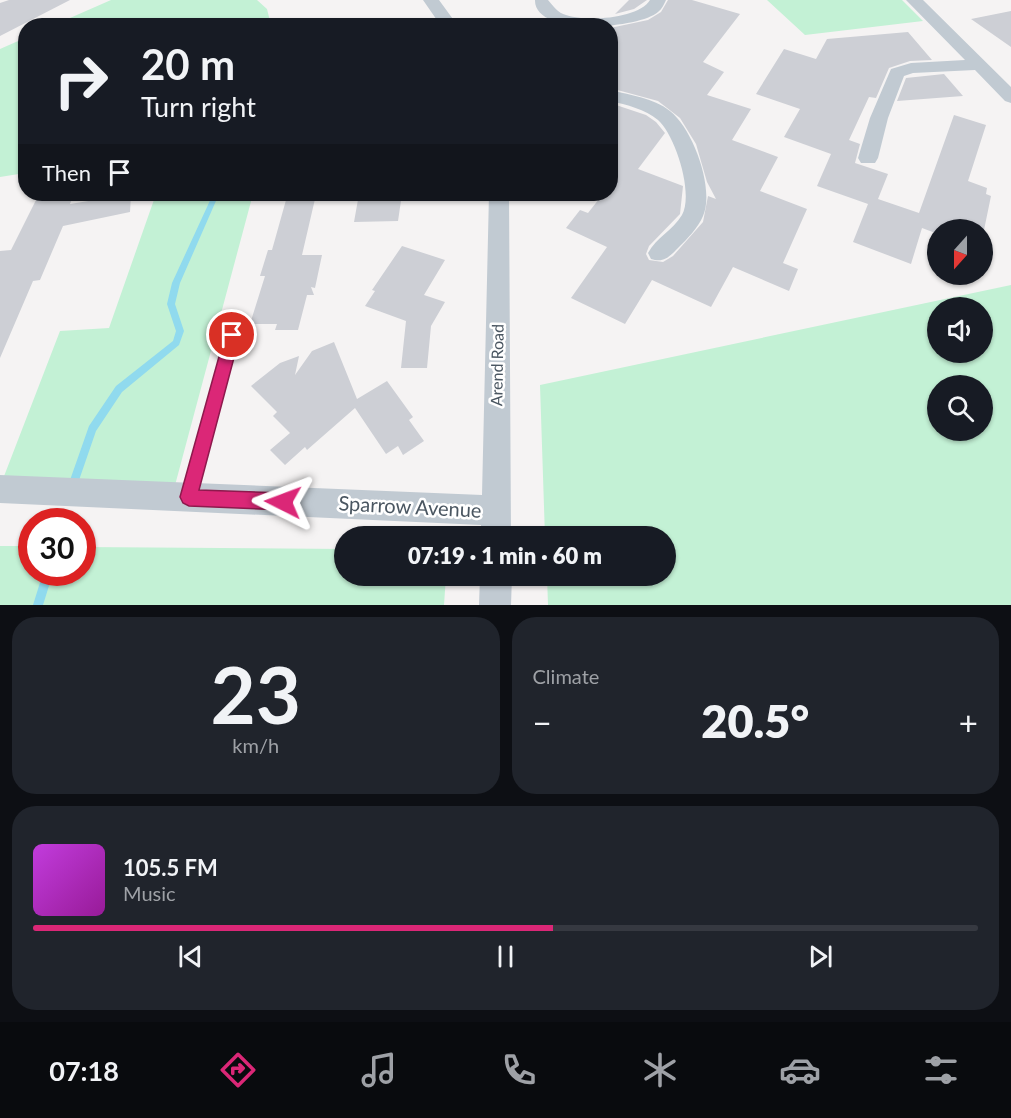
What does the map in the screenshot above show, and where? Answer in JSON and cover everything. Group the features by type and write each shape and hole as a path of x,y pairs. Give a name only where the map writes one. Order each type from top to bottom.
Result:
{"street":[{"path":"431,0 444,18"},
{"path":"618,19 640,17 650,13 658,0"},
{"path":"914,0 1008,91"},
{"path":"541,2 556,18"},
{"path":"868,158 879,118 897,73 911,68 979,65"},
{"path":"618,97 647,106 666,117 679,136 696,186 697,204 692,216 659,253"},
{"name":"Arend Road","path":"496,524 499,201"},
{"name":"Sparrow Avenue","path":"0,489 189,497 496,524"},
{"path":"495,605 496,586"}],"lane":[{"path":"189,497 232,335"}],"green space":[{"path":"111,0 257,0 267,9 269,18 70,18"},
{"path":"767,0 902,0 923,21 805,35"},
{"path":"18,41 18,174 0,177 0,49"},
{"path":"154,201 251,201 174,489 1,484 60,331 109,328"},
{"path":"1011,285 1011,605 548,605 547,586 676,586 676,526 545,526 540,385 927,303 927,363 993,363 993,297 954,297"},
{"path":"0,546 18,546 18,586 96,586 96,547 334,549 334,586 445,586 444,605 0,605"}],"building":[{"path":"9,0 70,0 35,18 18,18 18,27 0,36 0,3"},
{"path":"629,0 647,0 634,9 615,14"},
{"path":"668,0 692,0 740,14 703,62 724,72 707,95 751,109 732,140 778,157 760,191 807,209 783,263 798,269 789,291 733,267 711,307 652,280 625,324 571,298 607,247 566,228 580,210 588,213 597,201 618,201 618,106 646,115 665,133 638,169 683,186 680,214 649,246 646,254 649,260 663,262 673,256 703,222 708,196 716,199 707,182 696,144 680,118 658,101 618,90 618,26 648,20 661,12"},
{"path":"1011,11 1011,47 971,19"},
{"path":"908,32 932,60 910,61 889,68 876,98 869,97 849,140 860,144 855,163 888,174 878,199 919,213 954,115 986,125 968,181 987,188 986,194 991,196 986,219 927,219 927,230 922,228 911,264 853,242 868,204 817,186 831,154 784,137 800,109 756,94 784,49 816,59 827,39"},
{"path":"944,74 963,96 897,101 906,78"},
{"path":"36,201 71,201 70,204 88,201 131,201 130,212 63,226 40,280 33,281 0,358 0,251 11,250"},
{"path":"286,201 315,201 302,255 322,255 315,288 311,287 314,295 307,295 298,330 275,330 277,324 250,324 265,276 260,276 268,250 272,250"},
{"path":"358,201 401,201 398,221 354,222"},
{"path":"402,246 445,260 424,295 445,302 431,326 427,368 401,368 406,321 365,306 375,291 372,290"},
{"path":"334,342 357,399 387,381 413,417 409,420 424,441 403,455 398,446 386,454 355,408 307,450 305,447 285,465 270,450 290,433 273,416 277,412 251,386 280,363 299,356 295,375 312,351"}],"waterway":[{"path":"74,483 92,429 119,389 176,343 180,331 171,304 176,283 213,201"},
{"path":"38,605 44,586"}],"route":[{"path":"232,335 189,497 283,502"}]}
